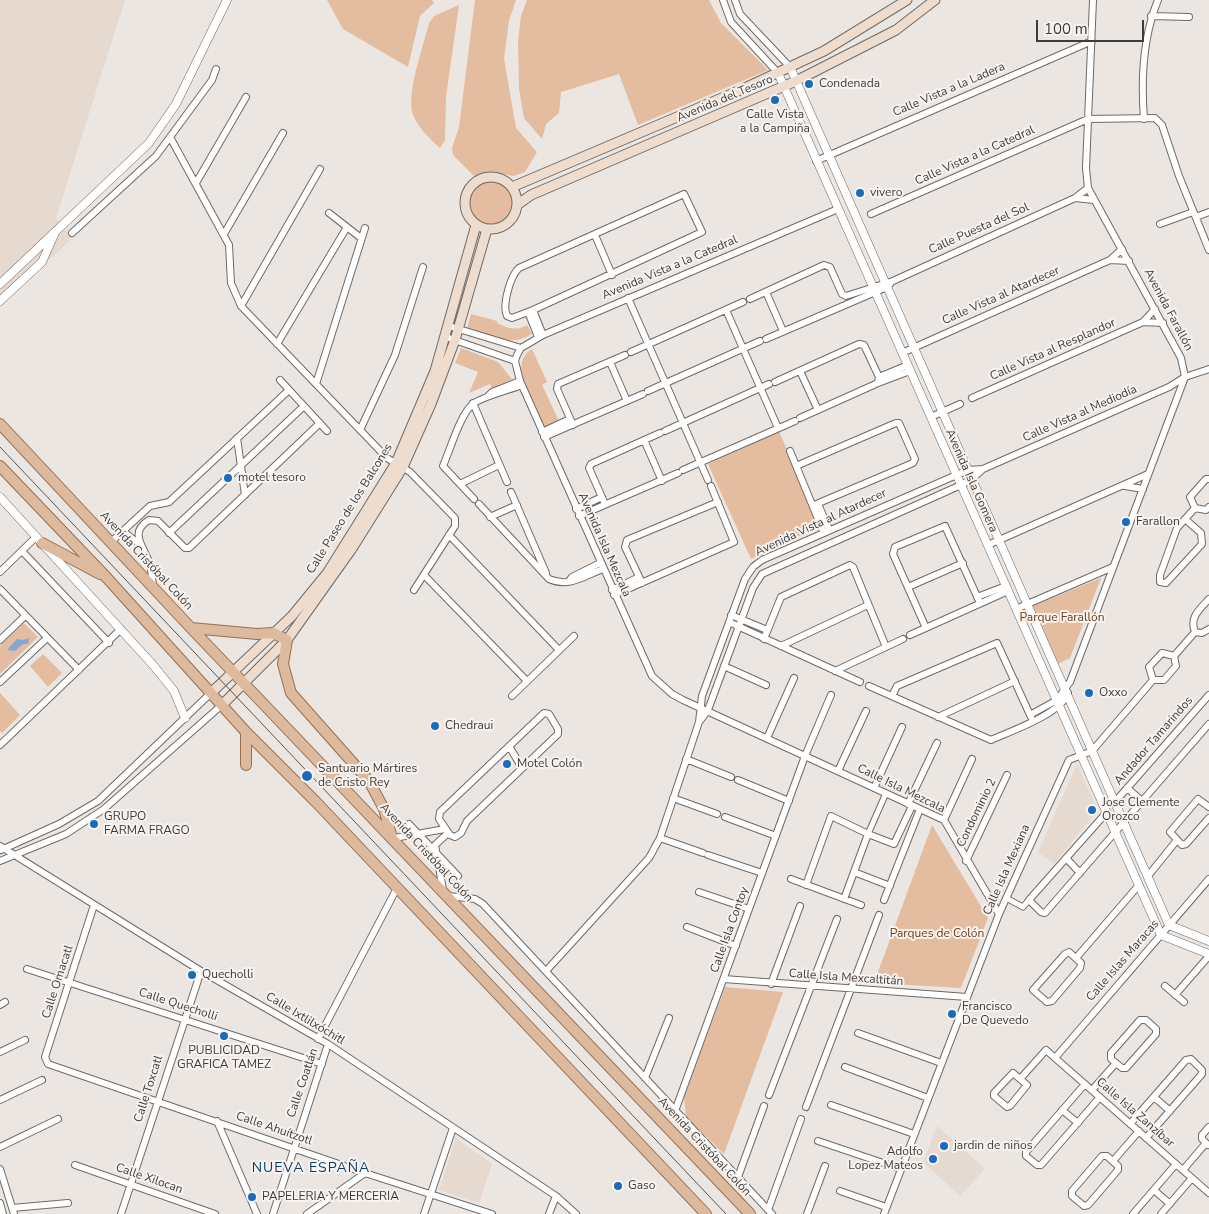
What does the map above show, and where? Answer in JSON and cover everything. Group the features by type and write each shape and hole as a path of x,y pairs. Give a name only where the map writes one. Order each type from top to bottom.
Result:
{"main road":[{"name":"Avenida del Tesoro","path":"512,187 778,73 824,51 907,0"},
{"name":"Avenida del Tesoro","path":"517,206 531,195 796,82 896,30 935,0"},
{"path":"486,177 494,177 501,179 512,187 517,206 511,220 505,225 487,230 476,225 467,213 465,206 468,191 472,184 486,177"},
{"name":"Calle Paseo de los Balcones","path":"223,704 287,640 351,550 399,465 431,404 455,340 454,328 476,225"},
{"name":"Calle Paseo de los Balcones","path":"212,692 292,616 328,572 399,465 446,337 454,328 487,230"},
{"name":"Avenida Cristóbal Colón","path":"0,424 750,1214"},
{"path":"0,466 212,692 246,732 397,888 706,1214"},
{"path":"39,540 106,578"},
{"path":"192,628 257,634 274,633 287,640 283,664 291,693 369,781 384,809 393,837"},
{"path":"246,732 246,765"}],"street":[{"path":"0,284 149,143 164,122 227,0"},
{"name":"Avenida Isla Gomera","path":"724,0 731,22 778,73 1161,935"},
{"name":"Avenida Isla Gomera","path":"735,0 740,14 790,67 888,283 942,412 1169,925"},
{"name":"Avenida Farallón","path":"1093,0 1086,173 1088,188 1182,358 1185,376"},
{"path":"1144,119 1142,87 1151,16 1158,0"},
{"path":"1151,16 1189,17"},
{"name":"Calle Vista a la Ladera","path":"816,161 1092,41"},
{"path":"72,233 156,156 212,80 216,69"},
{"path":"196,183 246,98"},
{"path":"1088,119 1158,119 1162,125 1209,250"},
{"name":"Calle Vista a la Catedral","path":"871,214 1088,119"},
{"path":"224,234 283,133"},
{"path":"170,137 224,234 231,251 231,283 235,297 241,306 387,458 399,465 455,518 456,524 414,590"},
{"path":"241,306 320,169"},
{"name":"Calle Puesta del Sol","path":"873,288 888,283 1075,198 1088,188"},
{"path":"684,194 702,232 612,275 512,318 506,314 506,305 516,270 684,194"},
{"path":"1075,198 1094,200"},
{"name":"Avenida Vista a la Catedral","path":"517,355 540,336 838,209"},
{"path":"1160,224 1209,212"},
{"path":"329,213 361,238"},
{"path":"277,344 347,227"},
{"path":"316,384 365,228"},
{"path":"0,301 42,262 56,231"},
{"path":"594,235 612,275"},
{"name":"Calle Vista al Atardecer","path":"902,353 1110,260 1122,248"},
{"name":"Calle Vista al Atardecer","path":"1110,260 1129,261"},
{"path":"572,422 557,386 824,265 830,267 842,294 846,296 873,288"},
{"path":"360,430 395,355 423,267"},
{"path":"543,434 666,384 873,288"},
{"path":"766,292 783,331"},
{"path":"613,592 734,542 630,297"},
{"name":"Calle Vista al Resplandor","path":"972,398 1143,322 1155,309"},
{"path":"726,310 778,428"},
{"path":"530,311 540,336"},
{"name":"Calle Vista al Resplandor","path":"1143,322 1163,323"},
{"path":"454,328 517,355"},
{"path":"446,337 517,355"},
{"path":"605,504 589,468 590,464 862,344 880,381"},
{"name":"Avenida Isla Mezcala","path":"517,355 521,383 601,566 652,676 672,694 767,738"},
{"path":"610,362 627,401"},
{"path":"579,516 662,481 909,368"},
{"name":"Calle Vista al Mediodía","path":"972,479 983,469 1169,387 1185,376 1209,369"},
{"path":"800,371 818,410"},
{"path":"869,686 990,740 1058,703 1066,693 1185,376"},
{"path":"280,380 327,431"},
{"path":"521,383 492,392 487,397 473,403 466,411 443,466 549,579 560,583 569,581 572,577 601,566"},
{"path":"111,542 150,506 163,505 169,502 289,390"},
{"path":"473,403 507,482"},
{"path":"931,417 960,404"},
{"path":"169,533 304,406"},
{"path":"796,466 896,422 899,423 915,459 913,463 816,504"},
{"path":"139,544 140,530 149,520 158,521 184,548 189,548 320,423"},
{"path":"237,438 245,495"},
{"path":"644,440 662,481"},
{"path":"790,451 816,504 826,530"},
{"path":"460,484 500,465"},
{"name":"Calle Vista al Mediodía","path":"968,470 983,469"},
{"name":"Avenida Vista al Atardecer","path":"699,722 699,706 731,615 745,579 753,567 762,560 826,530 968,470"},
{"path":"988,545 1125,486 1148,474"},
{"name":"Avenida Vista al Atardecer","path":"546,971 649,858 660,838 699,722 708,710 755,583 766,571 972,479"},
{"path":"1195,508 1190,497 1206,479 1209,480"},
{"path":"1125,486 1143,489"},
{"path":"511,492 549,579"},
{"path":"0,497 121,629 170,686 185,718"},
{"path":"576,509 602,497"},
{"path":"640,580 625,546 627,540 718,502"},
{"path":"490,517 517,505"},
{"path":"1195,508 1206,510 1209,506"},
{"path":"1185,520 1201,533 1202,544 1166,583 1160,582 1160,575 1178,528 1195,508"},
{"path":"926,628 893,554 895,547 945,526 978,600"},
{"path":"123,531 139,544 151,566 153,587"},
{"path":"449,535 559,650"},
{"path":"0,572 22,551 39,540"},
{"path":"22,551 110,643"},
{"path":"908,587 962,563"},
{"path":"764,639 781,597 850,566 853,567 886,646"},
{"path":"1016,609 1113,567"},
{"path":"424,575 527,681"},
{"path":"835,671 926,628 978,600 1007,588"},
{"path":"0,589 79,670"},
{"path":"1195,632 1192,625 1193,617 1209,599"},
{"path":"781,646 868,605"},
{"path":"731,615 768,630"},
{"path":"0,640 25,616"},
{"path":"729,622 860,682"},
{"path":"0,745 110,643 121,629"},
{"path":"1195,632 1202,633 1209,629"},
{"path":"1174,656 1195,632"},
{"path":"512,696 574,636"},
{"path":"0,682 47,638"},
{"path":"892,696 897,686 994,643 999,645 1032,718"},
{"name":"Calle Isla Mexiana","path":"884,1214 999,914 1069,760 1092,751 1153,680 1164,680 1176,666 1174,656 1162,653 1150,667 1153,680"},
{"path":"724,666 766,685"},
{"path":"767,738 794,678"},
{"path":"938,716 1015,681"},
{"name":"Calle Paseo de los Balcones","path":"1,848 59,824 98,801 212,692"},
{"name":"Calle Isla Contoy","path":"675,1111 805,756 831,695"},
{"name":"Andador Tamarindos","path":"1115,802 1209,695"},
{"name":"Calle Paseo de los Balcones","path":"0,860 15,856 66,834 104,809 223,704"},
{"path":"198,706 196,712 199,717 207,718"},
{"path":"838,771 866,711"},
{"path":"544,713 549,714 558,729 558,734 522,768 467,821 460,835 452,837 439,819 440,812 544,713"},
{"path":"1029,900 1041,912 1045,913 1209,724"},
{"path":"874,788 902,727"},
{"name":"Calle Isla Mezcala","path":"767,738 944,820 966,861 999,914"},
{"path":"806,885 831,816 894,844 936,743"},
{"path":"509,746 522,768"},
{"path":"686,759 731,777"},
{"path":"944,820 972,759"},
{"name":"Condominio 2","path":"966,861 1007,775"},
{"path":"738,780 789,801"},
{"path":"1127,788 1142,801"},
{"path":"844,899 868,834 886,794"},
{"path":"674,798 717,814"},
{"path":"1208,805 1198,799 1170,832 1182,845 1186,844 1209,818"},
{"path":"884,900 920,809"},
{"path":"1006,898 1023,907 1106,812"},
{"path":"726,817 776,836"},
{"path":"409,824 458,876"},
{"path":"393,837 447,831"},
{"path":"447,831 435,845 446,893 475,899 483,904 770,1212 801,1119"},
{"path":"660,838 762,873"},
{"path":"1148,876 1177,840"},
{"name":"Calle Ixtlilxóchitl","path":"1,848 201,971 328,1044 556,1196 576,1214"},
{"path":"1066,858 1080,873"},
{"path":"854,872 890,886"},
{"path":"790,879 861,905"},
{"name":"Calle Islas Maracas","path":"1055,1058 1209,879"},
{"path":"1076,958 1139,885"},
{"name":"Calle Coatlán","path":"318,1039 397,888"},
{"path":"700,892 749,909"},
{"name":"Calle Omacatl","path":"50,1065 45,1057 94,905"},
{"path":"771,984 800,906"},
{"path":"806,1107 878,916"},
{"path":"769,1095 837,919"},
{"path":"1169,925 1209,942"},
{"path":"687,927 736,946"},
{"path":"1161,935 1209,955 1175,995"},
{"path":"1069,952 1076,958 1081,963 1080,968 1052,1001 1047,1002 1034,990 1064,954 1069,952"},
{"name":"Calle Quecholli","path":"27,969 322,1064"},
{"name":"Calle Toxcatl","path":"121,1214 201,971"},
{"name":"Calle Isla Mexcaltitán","path":"724,979 771,984 967,997"},
{"path":"1165,986 1184,1002"},
{"path":"645,1078 669,1018"},
{"path":"1140,1020 1146,1020 1156,1029 1156,1034 1126,1068 1122,1068 1116,1063 1111,1059 1111,1054 1140,1020"},
{"path":"858,1033 941,1064"},
{"path":"0,1052 25,1040"},
{"name":"Calle Coatlán","path":"273,1214 328,1044"},
{"name":"Calle Isla Zanzíbar","path":"1020,1079 1046,1050 1209,1193"},
{"path":"1130,1124 1186,1060 1191,1059 1202,1070 1202,1074 1146,1138"},
{"path":"1092,1090 1116,1063"},
{"name":"Calle Ahuítzotl","path":"50,1065 365,1173 492,1214"},
{"path":"845,1067 928,1098"},
{"path":"1013,1073 1020,1079 1026,1084 1026,1088 1010,1106 1007,1107 994,1096 1010,1074 1013,1073"},
{"path":"0,1100 42,1080"},
{"path":"1085,1084 1026,1152 1026,1156 1037,1166 1041,1165 1100,1098"},
{"path":"1154,1097 1170,1111"},
{"path":"831,1105 914,1134"},
{"path":"738,1178 764,1106"},
{"path":"1062,1110 1078,1123"},
{"path":"0,1147 58,1119"},
{"path":"217,1122 257,1214"},
{"path":"1183,1170 1208,1144 1202,1139 1202,1135 1209,1127"},
{"path":"424,1214 453,1128"},
{"path":"1113,1161 1139,1131"},
{"path":"818,1140 901,1170"},
{"path":"1102,1156 1107,1156 1113,1161 1118,1166 1118,1170 1088,1205 1084,1206 1072,1196 1072,1192 1102,1156"},
{"path":"1133,1214 1176,1164"},
{"name":"Calle Xilocan","path":"74,1165 216,1214"},
{"path":"807,1214 825,1166"},
{"path":"0,1169 13,1211 68,1204"},
{"path":"307,1214 365,1173"},
{"path":"1161,1214 1192,1178"},
{"path":"1154,1190 1170,1204"},
{"path":"840,1191 886,1207"},
{"path":"549,1214 556,1196"},
{"path":"0,1203 3,1214"}],"shaded area":[{"path":"0,0 125,0 56,218 72,238 0,308"},
{"path":"1077,764 1098,810 1054,864 1038,852"},
{"name":"jardin de niños","path":"937,1126 985,1169 960,1196 923,1162"},
{"path":"456,1138 492,1164 479,1203 439,1190"}],"green space":[{"path":"327,0 432,0 434,3 420,16 408,67 343,29"},
{"path":"475,0 516,0 509,21 504,59 516,128 537,152 525,172 514,176 489,172 474,176 453,155 452,148 459,127"},
{"path":"527,0 709,0 721,23 768,70 638,125 619,74 561,92 559,113 546,124 542,139 524,118 519,89 518,41 521,16"},
{"path":"459,5 446,97 445,140 440,148 416,121 412,111 412,91 429,23 434,16"},
{"path":"490,181 502,185 508,191 512,203 508,215 502,221 490,225 478,221 472,215 468,203 472,191 478,185"},
{"path":"471,314 497,321 497,323 508,328 516,329 527,325 532,334 516,340 491,337 467,328"},
{"path":"461,348 498,362 512,379 492,388 490,384 469,393 478,372 455,363"},
{"path":"532,349 547,382 542,385 559,421 547,428 544,427 524,386 522,365 525,356"},
{"path":"779,431 820,526 751,559 708,464"},
{"name":"Parque Farallón","path":"1101,578 1070,658 1058,664 1033,606"},
{"path":"23,624 38,637 0,674 0,646"},
{"path":"43,654 62,673 48,687 30,666"},
{"path":"0,693 20,715 2,733 0,731"},
{"name":"Parques de Colón","path":"932,825 988,918 961,988 874,983"},
{"path":"725,987 783,992 724,1154 686,1117 684,1098"}],"water":[{"path":"29,638 28,644 23,644 15,651 7,650 17,639"}],"tram line":[{"path":"0,447 726,1214"}],"place":[{"name":"Condenada","path":"809,84"},
{"name":"Calle Vista a la Campiña","path":"775,100"},
{"name":"vivero","path":"860,193"},
{"name":"motel tesoro","path":"228,478"},
{"name":"Farallon","path":"1126,522"},
{"name":"Oxxo","path":"1089,693"},
{"name":"Chedraui","path":"435,726"},
{"name":"Motel Colón","path":"507,764"},
{"name":"Santuario Mártires de Cristo Rey","path":"307,776"},
{"name":"Jose Clemente Orozco","path":"1092,810"},
{"name":"GRUPO FARMA FRAGO","path":"94,824"},
{"name":"Quecholli","path":"192,975"},
{"name":"Francisco De Quevedo","path":"952,1014"},
{"name":"PUBLICIDAD GRAFICA TAMEZ","path":"224,1036"},
{"name":"jardin de niños","path":"944,1146"},
{"name":"Adolfo Lopez Mateos","path":"933,1159"},
{"name":"Gaso","path":"618,1186"},
{"name":"PAPELERIA Y MERCERIA","path":"252,1197"}],"district":[{"name":"NUEVA ESPAÑA","path":"311,1169"}]}
